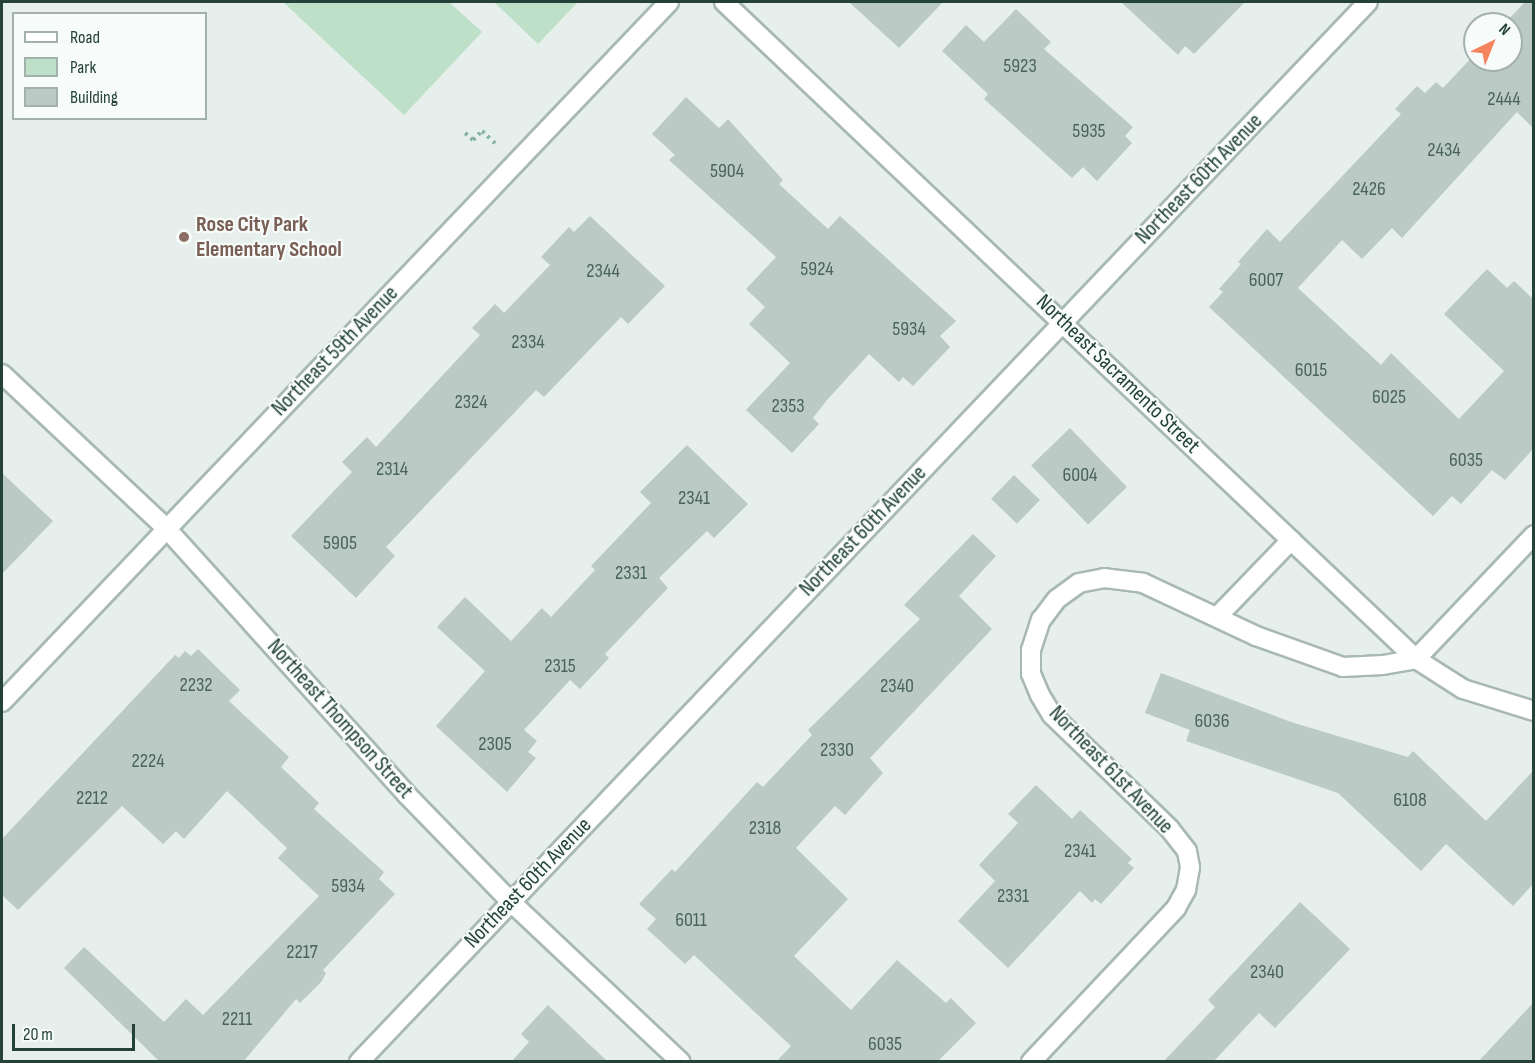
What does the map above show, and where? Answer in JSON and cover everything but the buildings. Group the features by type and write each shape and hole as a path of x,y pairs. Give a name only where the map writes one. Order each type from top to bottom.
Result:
{"street":[{"name":"Northeast 59th Avenue","path":"2,702 669,2"},
{"name":"Northeast Sacramento Street","path":"724,2 1063,321 1416,659 1463,689 1533,711"},
{"name":"Northeast 60th Avenue","path":"359,1062 1368,2"},
{"name":"Northeast Thompson Street","path":"2,374 166,528 407,795 511,902 681,1062"},
{"path":"1416,659 1533,535"},
{"path":"1217,617 1291,540"},
{"name":"Northeast 61st Avenue","path":"1031,1062 1176,908 1186,890 1190,867 1187,851 1170,829 1052,715 1031,675 1031,650 1041,620 1057,599 1079,583 1104,578 1143,583 1257,636 1343,667 1416,659"}],"path":[{"path":"465,133 472,140"}],"green space":[{"path":"283,2 449,2 482,32 404,115"},
{"path":"494,2 578,2 538,44"}],"place":[{"name":"Rose City Park Elementary School","path":"184,237"}]}
